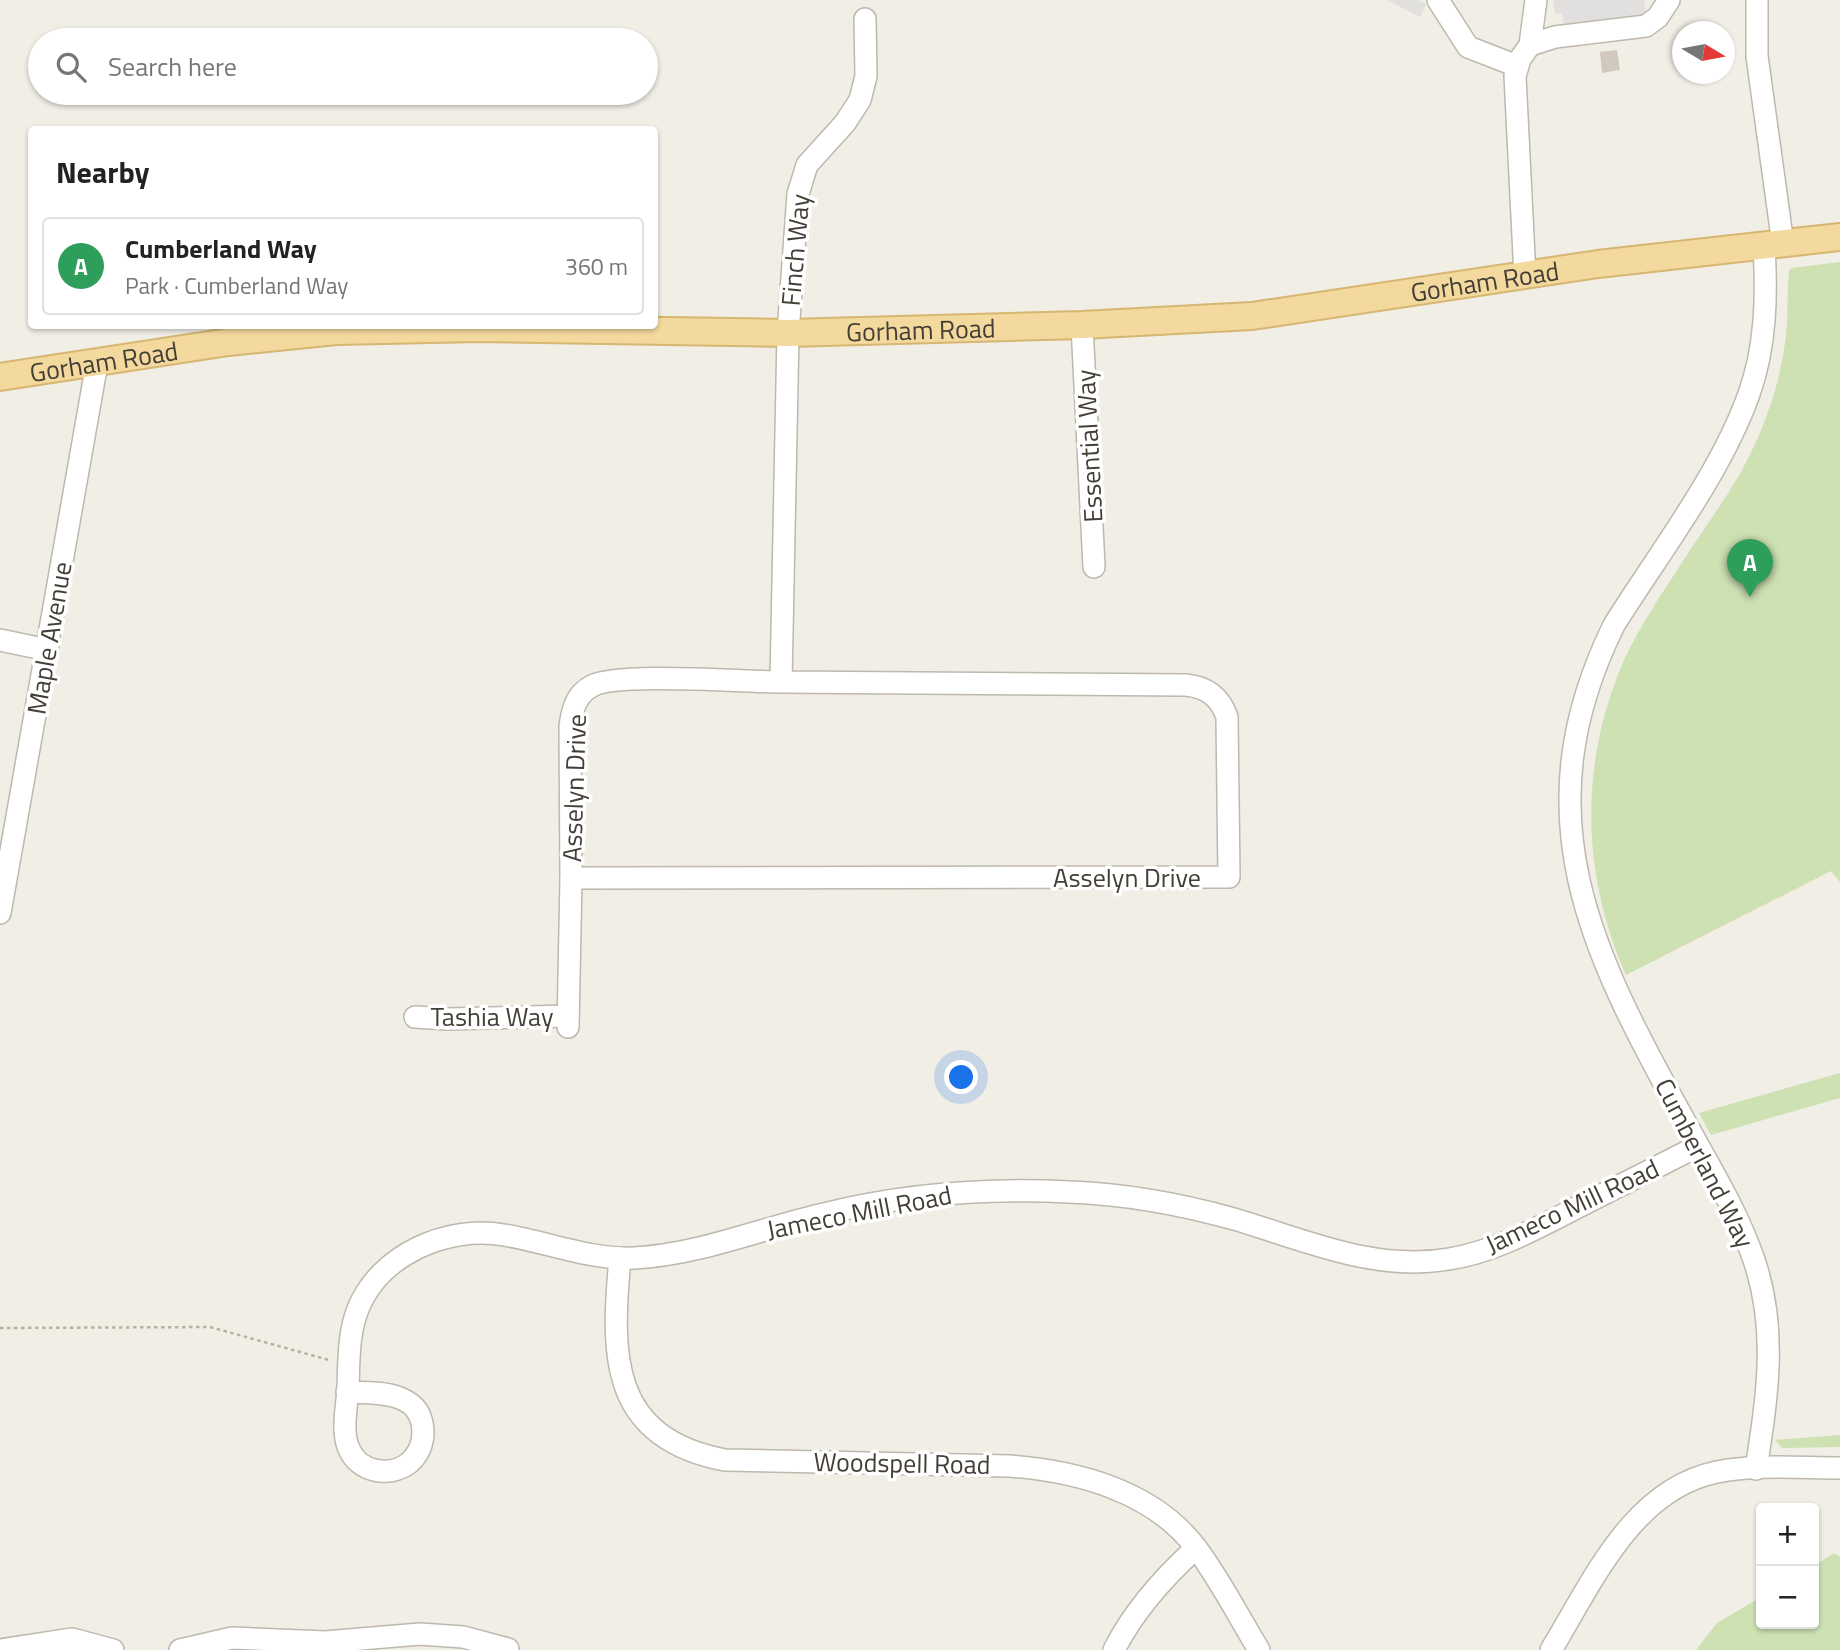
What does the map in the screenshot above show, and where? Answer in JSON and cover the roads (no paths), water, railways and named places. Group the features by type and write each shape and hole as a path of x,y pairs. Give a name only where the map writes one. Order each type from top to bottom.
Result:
{"main road":[{"name":"Gorham Road","path":"540,329 788,333 1082,326 1252,316 1598,264 1840,237"},
{"name":"Gorham Road","path":"0,377 228,342 348,331 435,329"}],"street":[{"path":"1438,0 1468,47 1517,66"},
{"path":"1525,275 1515,98 1517,66 1530,45 1536,0"},
{"path":"1530,45 1555,37 1646,26 1658,17 1669,0"},
{"name":"Cumberland Way","path":"1756,1469 1770,1367 1767,1313 1754,1260 1611,979 1587,920 1576,875 1570,829 1571,769 1580,710 1600,653 1614,625 1726,445 1749,392 1765,321 1774,245 1757,56 1757,0"},
{"name":"Finch Way","path":"788,333 801,180 816,153 845,123 860,100 866,76 865,19"},
{"name":"Essential Way","path":"1082,326 1094,567"},
{"path":"781,682 788,333"},
{"name":"Maple Avenue","path":"0,913 97,363"},
{"path":"0,640 48,650"},
{"name":"Asselyn Drive","path":"568,1021 570,727 572,710 589,687 617,679 1186,685 1206,690 1219,701 1227,717 1229,877 571,878"},
{"name":"Tashia Way","path":"415,1017 568,1021"},
{"name":"Jameco Mill Road","path":"347,1392 351,1331 358,1308 370,1289 399,1259 429,1243 465,1233 484,1233 620,1258 676,1252 862,1206 918,1196 1010,1190 1077,1192 1159,1201 1238,1220 1353,1256 1403,1262 1451,1259 1521,1235 1698,1146"},
{"name":"Woodspell Road","path":"620,1258 617,1338 623,1384 630,1399 651,1427 684,1450 725,1460 1049,1469 1088,1478 1142,1503 1174,1525 1196,1548 1259,1650"},
{"path":"1551,1650 1625,1531 1657,1500 1684,1482 1699,1476 1736,1469 1840,1468"},
{"path":"1114,1650 1133,1615 1156,1587 1196,1548"},
{"path":"180,1650 232,1638 325,1642 420,1634 463,1637 508,1649"},
{"path":"0,1650 72,1639 113,1650"}],"place":[{"name":"Cumberland Way","path":"1750,597"}]}
